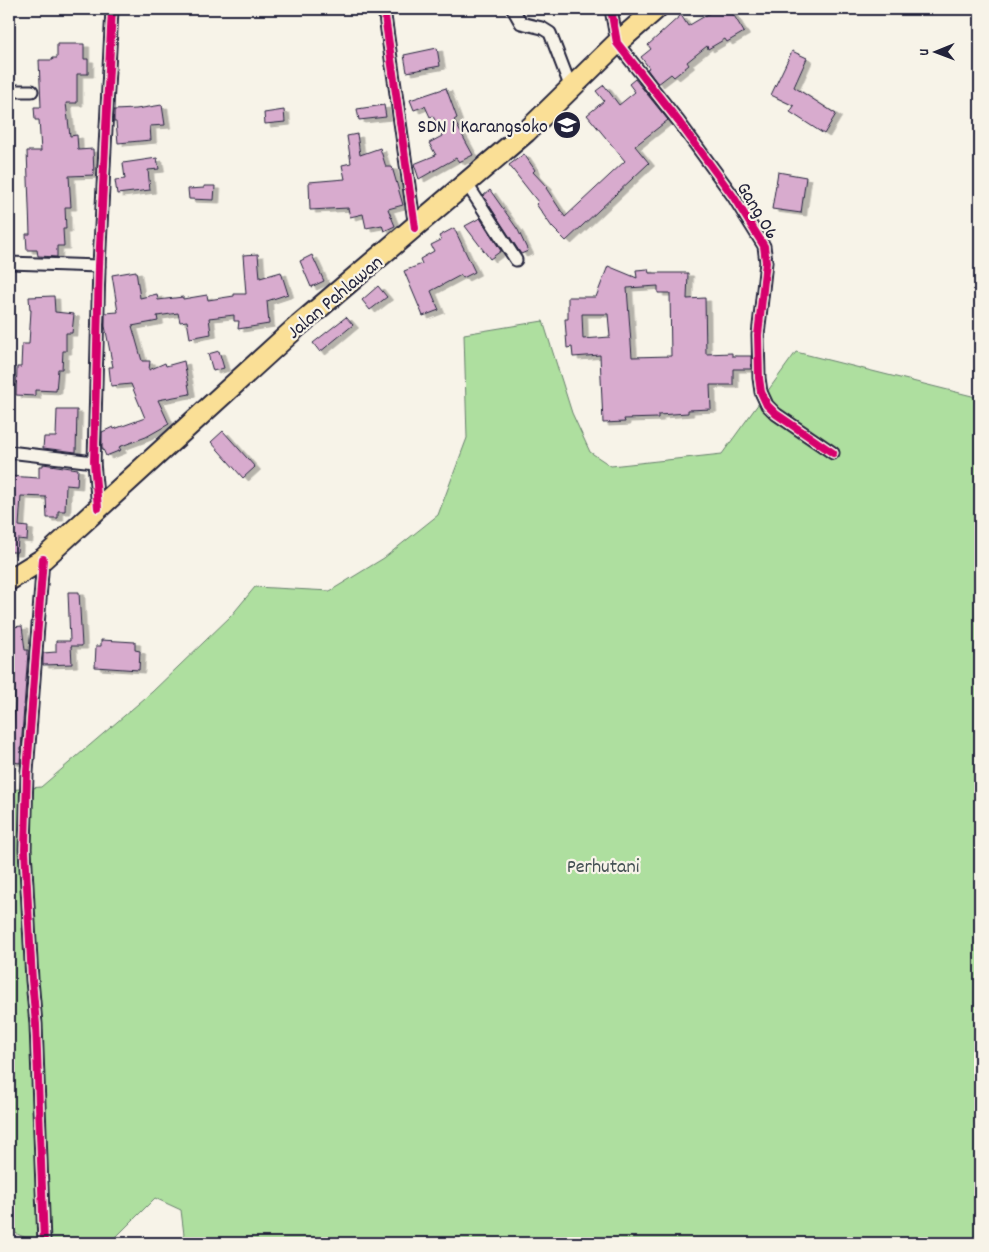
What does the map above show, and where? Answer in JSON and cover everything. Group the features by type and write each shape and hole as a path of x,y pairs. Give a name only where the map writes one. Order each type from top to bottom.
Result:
{"highway":[{"name":"Jalan Pahlawan","path":"9,580 43,559 299,325 526,132 656,9"}],"street":[{"path":"98,508 94,462 99,266 112,9"},
{"path":"384,9 415,228"},
{"path":"513,9 521,23 542,28 550,33 571,88"},
{"path":"611,9 618,43"},
{"name":"Gang 06","path":"618,43 733,196 764,246 766,267 758,335 758,378 761,392 767,404 791,426 833,453"},
{"path":"9,92 32,91"},
{"path":"467,184 516,260"},
{"path":"9,264 99,266"},
{"path":"9,452 94,462"},
{"path":"43,559 27,772 25,849 36,1024 44,1243"}],"green space":[{"name":"Perhutani","path":"543,321 572,413 590,452 611,466 722,454 796,352 980,398 980,1243 185,1243 181,1210 155,1198 113,1240 106,1243 36,1243 9,1230 9,790 41,787 152,692 231,616 255,587 330,591 384,558 438,515 467,438 464,334"}],"building":[{"path":"708,9 730,9 744,32 727,42 725,39 708,49 707,46 687,62 689,65 674,77 671,74 658,84 641,57 651,49 648,45 681,15 688,26 710,13"},
{"path":"57,44 84,44 84,59 88,59 88,74 77,74 77,103 66,103 70,136 77,135 78,150 93,149 94,175 69,176 71,207 65,207 66,229 63,229 64,246 57,246 57,257 38,256 37,250 27,250 26,234 30,234 27,151 41,151 39,120 35,120 34,107 41,107 39,60 53,60 52,58 57,58"},
{"path":"437,48 440,66 407,72 404,55"},
{"path":"792,51 807,58 794,87 836,114 824,134 790,112 794,106 771,95"},
{"path":"635,79 668,120 635,146 649,163 566,241 552,227 536,204 538,202 509,165 524,154 535,170 533,172 547,187 565,217 625,161 587,115 604,101 596,91 604,85 619,105 635,92 629,84"},
{"path":"446,88 457,118 454,120 473,155 459,162 456,158 419,179 414,164 436,155 429,143 442,136 433,116 430,117 425,106 414,110 410,100"},
{"path":"162,105 165,125 150,126 151,140 118,143 114,110"},
{"path":"384,105 386,117 359,120 357,109"},
{"path":"284,110 285,122 265,124 264,113"},
{"path":"357,134 360,155 380,148 386,167 392,167 403,205 388,209 395,226 384,231 382,225 366,228 363,214 350,217 348,208 310,210 309,182 345,179 342,165 351,163 347,136"},
{"path":"157,158 159,169 148,170 150,190 117,194 115,180 125,179 123,163"},
{"path":"778,172 806,177 801,213 772,209"},
{"path":"204,186 215,186 214,200 189,199 188,189 204,188"},
{"path":"490,190 518,230 528,251 521,254 483,196"},
{"path":"480,218 501,251 490,259 465,226"},
{"path":"454,228 475,272 463,278 461,275 431,291 439,310 423,316 404,271 422,264 420,259 434,251 431,245 441,240 439,236"},
{"path":"258,254 260,278 281,272 288,294 267,301 269,324 238,329 239,321 234,321 234,315 209,318 211,334 190,338 187,321 180,322 178,313 157,316 158,321 132,326 142,361 150,361 149,370 165,363 166,366 184,361 190,394 158,400 169,424 146,437 119,447 121,450 106,456 102,447 102,432 145,418 131,384 111,386 109,367 113,367 105,326 105,313 118,312 112,275 136,271 140,298 157,294 158,300 183,297 183,299 207,295 208,300 234,296 234,294 246,294 243,255"},
{"path":"312,255 324,281 311,287 300,261"},
{"path":"608,266 637,278 636,270 648,269 649,273 688,273 687,299 705,298 706,354 732,353 732,356 751,356 751,369 733,369 733,385 710,385 711,409 688,410 688,413 658,415 658,418 624,419 625,422 603,423 600,355 573,357 572,347 567,348 565,319 568,319 568,297 596,297","holes":["658,286 658,293 670,293 671,356 632,357 627,288","582,314 608,314 610,337 583,339"]},
{"path":"378,286 387,297 370,310 362,300"},
{"path":"54,296 55,312 74,314 72,333 66,333 66,351 63,351 62,369 58,369 56,391 35,390 35,396 16,395 17,367 21,367 22,344 29,344 31,310 29,297"},
{"path":"346,317 353,325 320,352 313,343"},
{"path":"219,351 224,368 213,371 208,354"},
{"path":"57,410 77,410 76,452 43,448 44,437 56,437"},
{"path":"223,431 255,467 243,478 211,442"},
{"path":"43,464 78,469 77,486 66,485 65,511 58,511 58,518 47,518 46,497 21,496 19,526 28,527 27,540 18,539 17,552 9,552 9,476 39,478 39,466 43,466"},
{"path":"68,592 79,592 82,646 71,646 72,664 43,665 43,653 56,652 56,641 70,641"},
{"path":"22,626 25,650 28,650 28,653 20,763 11,762 15,702 14,662 9,662 9,650 14,650 12,627"},
{"path":"101,640 135,642 135,650 140,651 139,670 95,667 96,646 101,646"}],"cycle path":[{"path":"98,508 94,462 99,266 112,9"},
{"path":"384,9 415,228"},
{"path":"611,9 617,43 679,122 733,196 764,246 766,262 758,335 759,378 761,392 767,405 776,414 833,453"},
{"path":"43,559 27,772 25,849 36,1024 44,1243"}],"place":[{"name":"SDN 1 Karangsoko","path":"567,125"}]}
